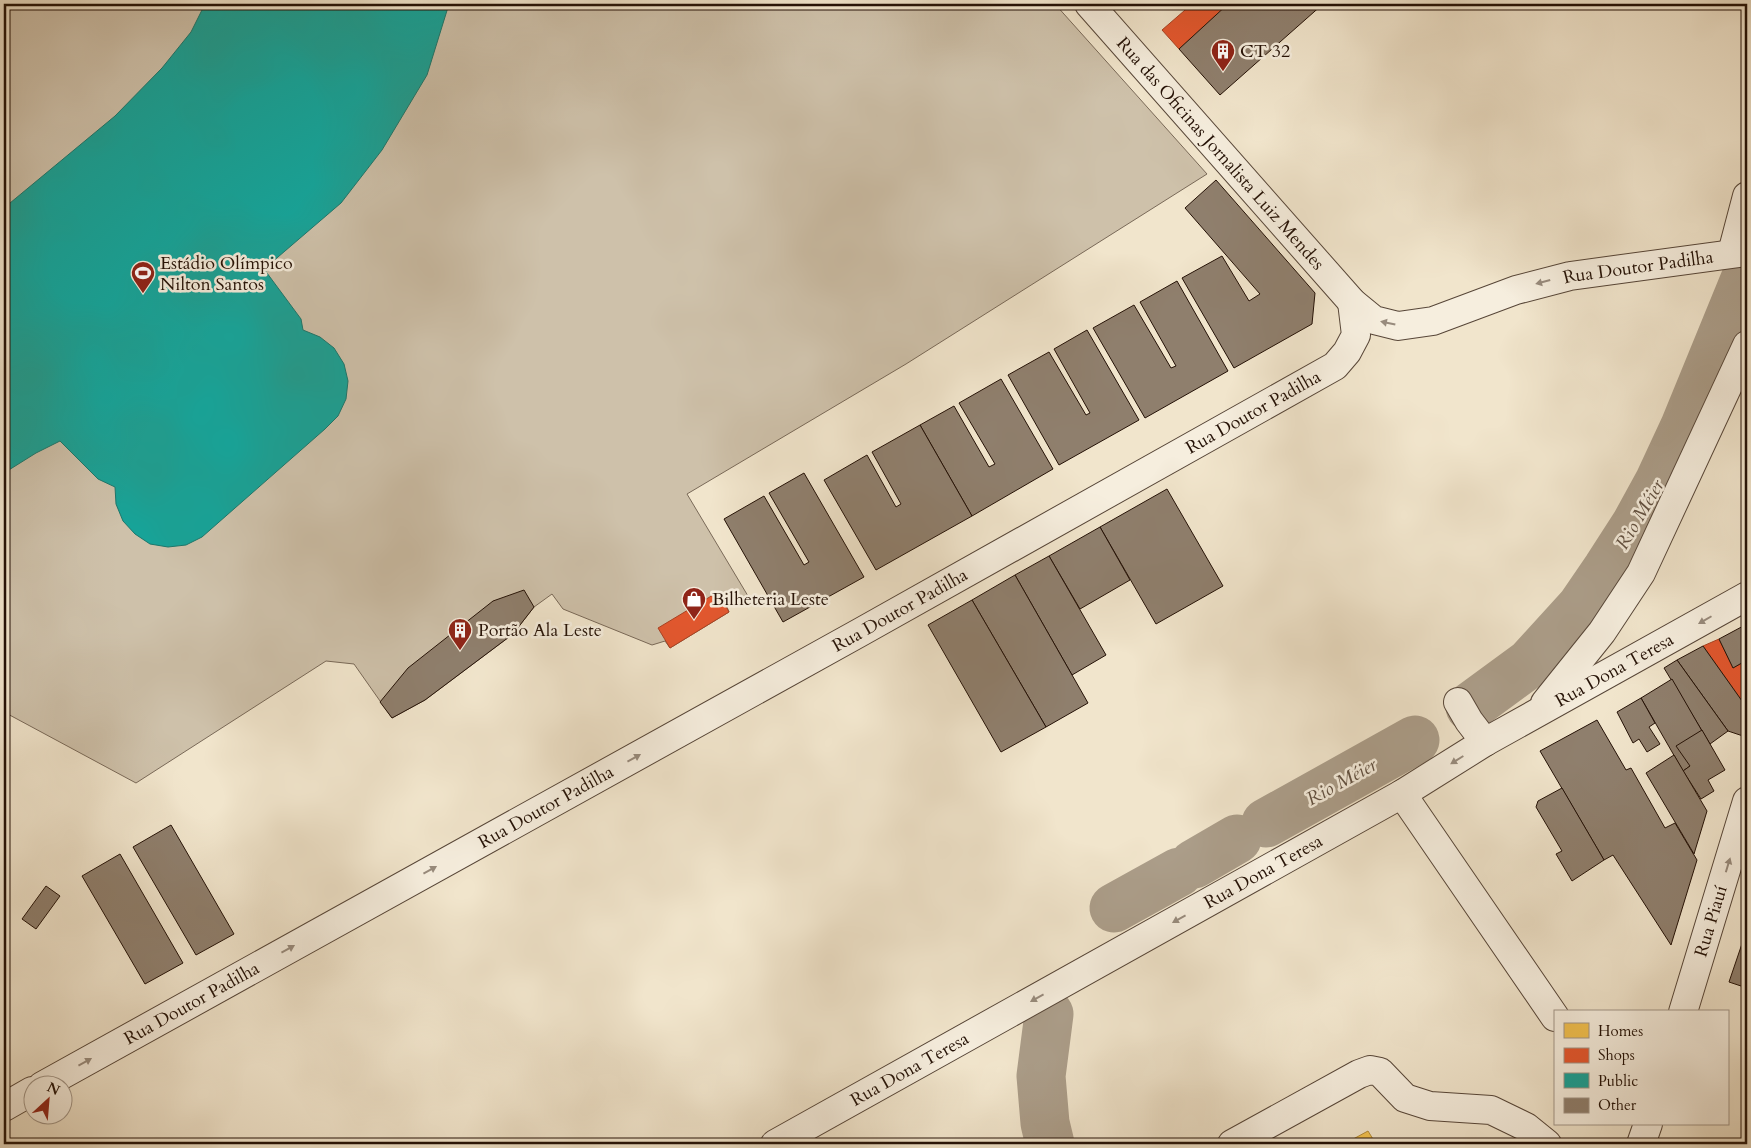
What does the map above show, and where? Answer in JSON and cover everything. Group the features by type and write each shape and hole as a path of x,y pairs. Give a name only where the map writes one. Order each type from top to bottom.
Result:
{"street":[{"name":"Rua das Oficinas Jornalista Luiz Mendes","path":"1090,4 1352,302"},
{"path":"1740,253 1747,196"},
{"name":"Rua Doutor Padilha","path":"1352,302 1374,320 1398,326 1433,320 1516,290 1570,276 1740,253"},
{"name":"Rua Doutor Padilha","path":"60,1076 1336,366 1347,352 1356,335 1352,302"},
{"path":"1538,712 1602,632 1641,574 1747,345"},
{"name":"Rua Dona Teresa","path":"782,1142 1402,794 1471,722 1538,712 1747,596"},
{"path":"1402,794 1554,1016"},
{"name":"Rua Piauí","path":"1684,1010 1747,801"},
{"path":"1239,1142 1358,1074 1370,1070 1380,1072 1405,1098 1430,1106 1491,1110 1526,1127 1547,1144"},
{"path":"4,1107 22,1097"},
{"path":"1642,1144 1647,1126"}],"shaded area":[{"path":"4,4 1055,4 1207,174 906,364 687,494 748,596 727,607 729,612 670,648 665,641 652,645 563,609 552,594 534,607 513,634 425,700 392,718 354,664 326,661 136,783 4,712"}],"building: Homes":[{"path":"1368,1131 1376,1144 1344,1144"}],"building: Shops":[{"path":"1192,4 1228,4 1179,49 1162,30"},
{"name":"Bilheteria Leste","path":"718,592 729,612 670,648 658,628"},
{"path":"1719,639 1733,668 1747,660 1747,708 1703,646"}],"building: Public":[{"name":"Estádio Olímpico Nilton Santos","path":"205,4 449,4 427,75 382,150 341,203 264,269 301,319 303,330 320,337 334,348 344,364 348,381 346,399 338,416 202,537 186,545 168,547 150,544 135,534 123,521 116,504 115,487 98,479 60,441 4,473 4,208 115,116 162,68 191,32"}],"building: Other":[{"name":"CT 32","path":"1228,4 1323,4 1220,95 1179,49"},
{"path":"1216,180 1315,293 1312,324 1234,368 1182,278 1222,256 1249,301 1260,294 1185,208"},
{"path":"1177,281 1228,371 1145,418 1093,328 1134,305 1171,368 1176,366 1140,302"},
{"path":"1087,330 1139,420 1059,465 1008,375 1049,352 1086,415 1090,413 1054,349"},
{"path":"1001,379 1053,469 972,516 920,425 954,406 989,467 995,464 959,403"},
{"path":"920,425 972,516 876,570 824,480 867,455 896,507 901,504 872,452"},
{"path":"804,473 864,577 783,622 724,519 764,496 804,565 809,562 769,493"},
{"path":"1167,489 1223,586 1156,624 1100,527"},
{"path":"1100,527 1130,580 1080,609 1049,556"},
{"path":"1049,556 1106,655 1072,675 1015,575"},
{"path":"1015,575 1088,703 1046,727 972,600"},
{"name":"Portão Ala Leste","path":"524,590 534,607 513,634 425,700 392,718 380,702 408,668 493,601"},
{"path":"972,600 1046,727 1001,752 928,625"},
{"path":"1747,624 1747,660 1733,668 1719,639"},
{"path":"1703,646 1747,708 1747,723 1743,736 1728,731 1677,660"},
{"path":"1677,660 1728,731 1710,744 1664,668"},
{"path":"1672,679 1713,750 1683,771 1641,698"},
{"path":"1641,698 1655,723 1649,727 1660,744 1647,752 1639,739 1633,743 1617,712"},
{"path":"1597,720 1626,770 1631,768 1665,828 1675,823 1697,860 1671,945 1613,855 1604,860 1540,751"},
{"path":"1702,730 1725,770 1708,780 1714,791 1701,799 1683,771 1690,766 1676,746"},
{"path":"1674,755 1707,811 1694,854 1646,773"},
{"path":"1562,788 1604,860 1572,881 1556,854 1562,851 1536,807 1538,801"},
{"path":"171,825 234,934 196,955 133,847"},
{"path":"120,854 183,963 145,984 82,876"},
{"path":"46,886 60,896 36,929 22,919"},
{"path":"1747,929 1747,988 1729,982"}],"waterway":[{"name":"Rio Méier","path":"1470,707 1530,663 1581,607 1636,524 1659,482 1685,426 1746,277"},
{"name":"Rio Méier","path":"1266,823 1415,740"},
{"name":"Rio Méier","path":"1194,864 1237,839"},
{"name":"Rio Méier","path":"1114,908 1179,872"},
{"name":"Rio Méier","path":"1049,1014 1041,1076 1045,1123 1050,1144"}],"place":[{"name":"CT 32","path":"1223,72"},
{"name":"Estádio Olímpico Nilton Santos","path":"143,294"},
{"name":"Bilheteria Leste","path":"694,620"},
{"name":"Portão Ala Leste","path":"460,651"}]}
